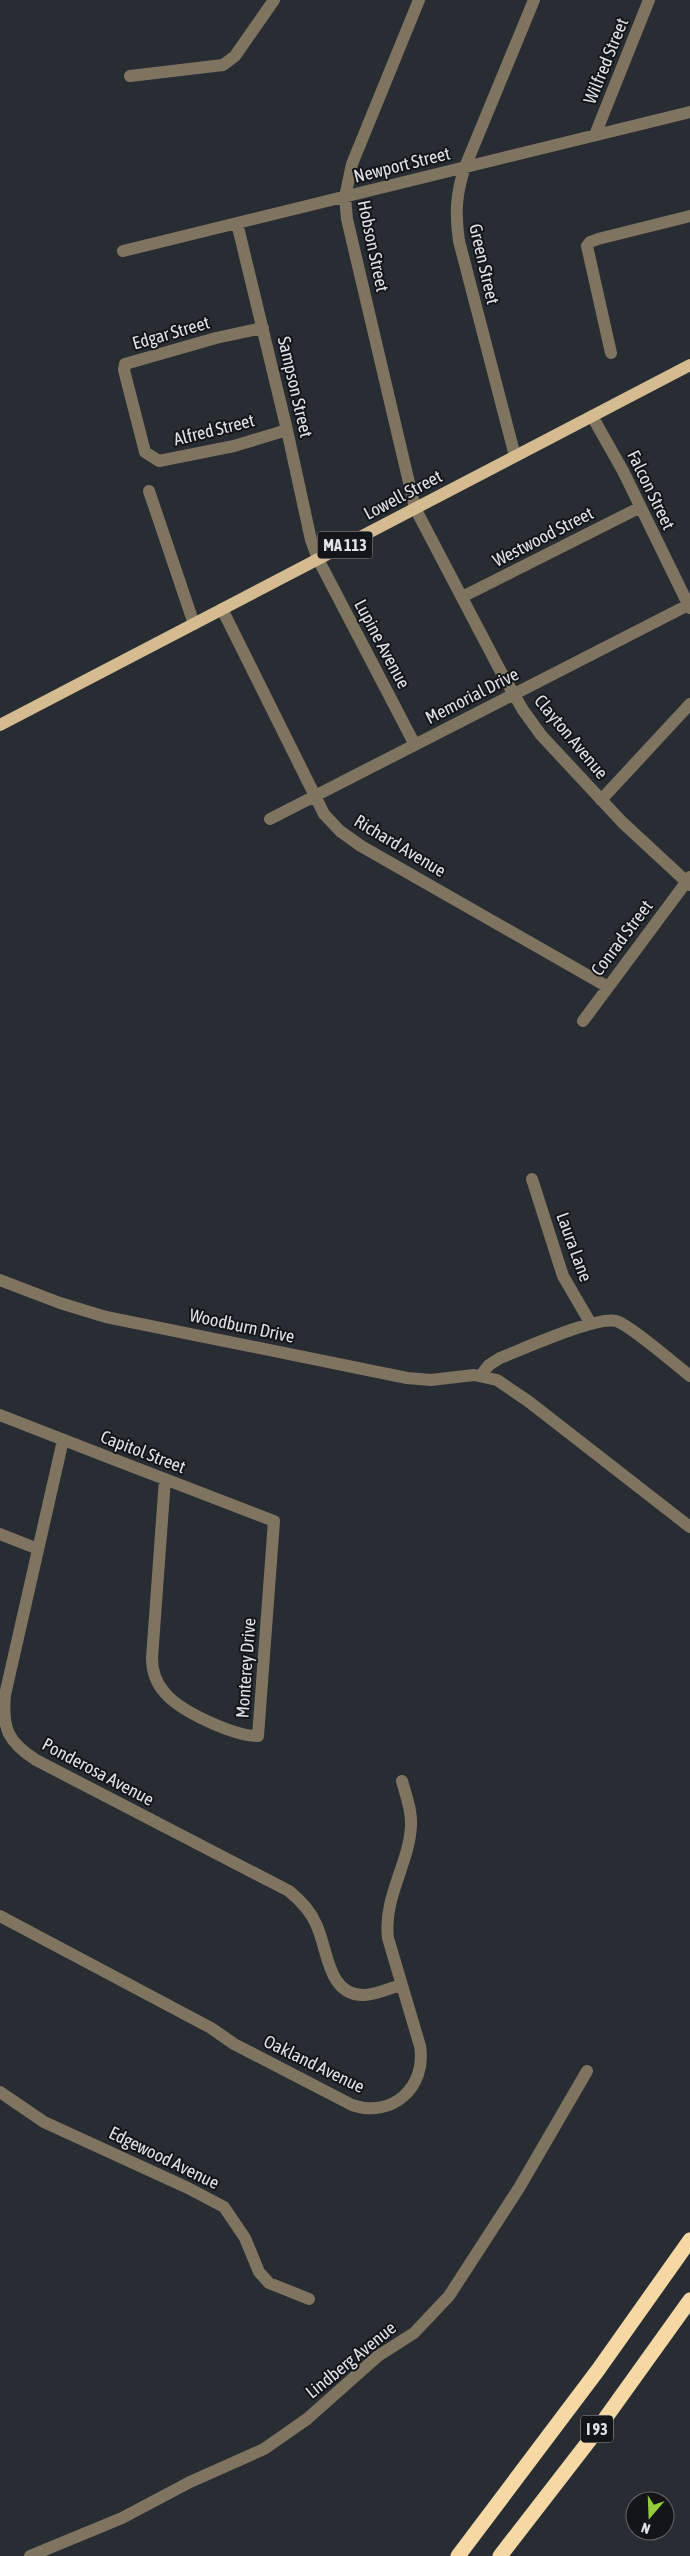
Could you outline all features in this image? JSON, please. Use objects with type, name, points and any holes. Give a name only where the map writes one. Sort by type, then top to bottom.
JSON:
[{"type":"highway","name":"I 93","points":[[458,2556],[598,2370],[690,2240]]},
{"type":"highway","name":"I 93","points":[[500,2556],[589,2440],[690,2300]]},
{"type":"main road","name":"Lowell Street","points":[[0,725],[689,367]]},
{"type":"street","points":[[130,76],[223,65],[235,56],[274,0]]},
{"type":"street","name":"Hobson Street","points":[[416,508],[347,219],[345,197],[352,164],[419,0]]},
{"type":"street","name":"Green Street","points":[[515,456],[459,241],[457,200],[465,167],[534,0]]},
{"type":"street","name":"Wilfred Street","points":[[595,135],[649,0]]},
{"type":"street","name":"Newport Street","points":[[123,251],[690,112]]},
{"type":"street","points":[[611,353],[587,246],[594,241],[690,216]]},
{"type":"street","name":"Sampson Street","points":[[237,223],[287,430],[311,540],[318,559]]},
{"type":"street","name":"Edgar Street","points":[[150,456],[145,452],[140,434],[124,370],[125,364],[216,338],[262,328]]},
{"type":"street","name":"Falcon Street","points":[[592,416],[623,471],[639,508],[690,606]]},
{"type":"street","name":"Alfred Street","points":[[150,456],[160,461],[234,446],[287,430]]},
{"type":"street","points":[[149,491],[194,624]]},
{"type":"street","name":"Clayton Avenue","points":[[416,508],[514,694],[541,735],[601,800],[689,881]]},
{"type":"street","name":"Westwood Street","points":[[462,597],[639,508]]},
{"type":"street","name":"Lupine Avenue","points":[[318,559],[415,744]]},
{"type":"street","name":"Memorial Drive","points":[[270,819],[690,606]]},
{"type":"street","name":"Richard Avenue","points":[[222,609],[331,823],[350,840],[608,987]]},
{"type":"street","points":[[601,800],[690,704]]},
{"type":"street","name":"Conrad Street","points":[[583,1021],[689,881]]},
{"type":"street","name":"Laura Lane","points":[[532,1179],[563,1276],[591,1324]]},
{"type":"street","name":"Woodburn Drive","points":[[0,1280],[60,1304],[106,1317],[397,1376],[431,1380],[481,1375],[497,1380],[528,1401],[690,1527]]},
{"type":"street","points":[[481,1375],[500,1358],[591,1324],[610,1320],[620,1323],[690,1376]]},
{"type":"street","name":"Capitol Street","points":[[0,1415],[274,1521]]},
{"type":"street","name":"Ponderosa Avenue","points":[[63,1440],[5,1696],[3,1731],[16,1745],[36,1760],[289,1891],[304,1905],[314,1919],[324,1943],[333,1976],[346,1991],[365,1995],[401,1984]]},
{"type":"street","name":"Monterey Drive","points":[[166,1479],[152,1658],[154,1674],[164,1692],[178,1705],[246,1736],[258,1736],[274,1521]]},
{"type":"street","points":[[0,1534],[38,1549]]},
{"type":"street","name":"Oakland Avenue","points":[[0,1916],[211,2028],[234,2044],[352,2105],[367,2109],[389,2106],[404,2098],[414,2085],[420,2070],[420,2046],[386,1926],[390,1901],[410,1834],[410,1815],[402,1781]]},
{"type":"street","name":"Lindberg Avenue","points":[[30,2556],[122,2518],[190,2482],[264,2449],[307,2419],[378,2356],[414,2333],[449,2296],[519,2188],[587,2071]]},
{"type":"street","name":"Edgewood Avenue","points":[[0,2092],[44,2122],[188,2188],[224,2207],[245,2238],[259,2272],[269,2283],[309,2299]]}]
